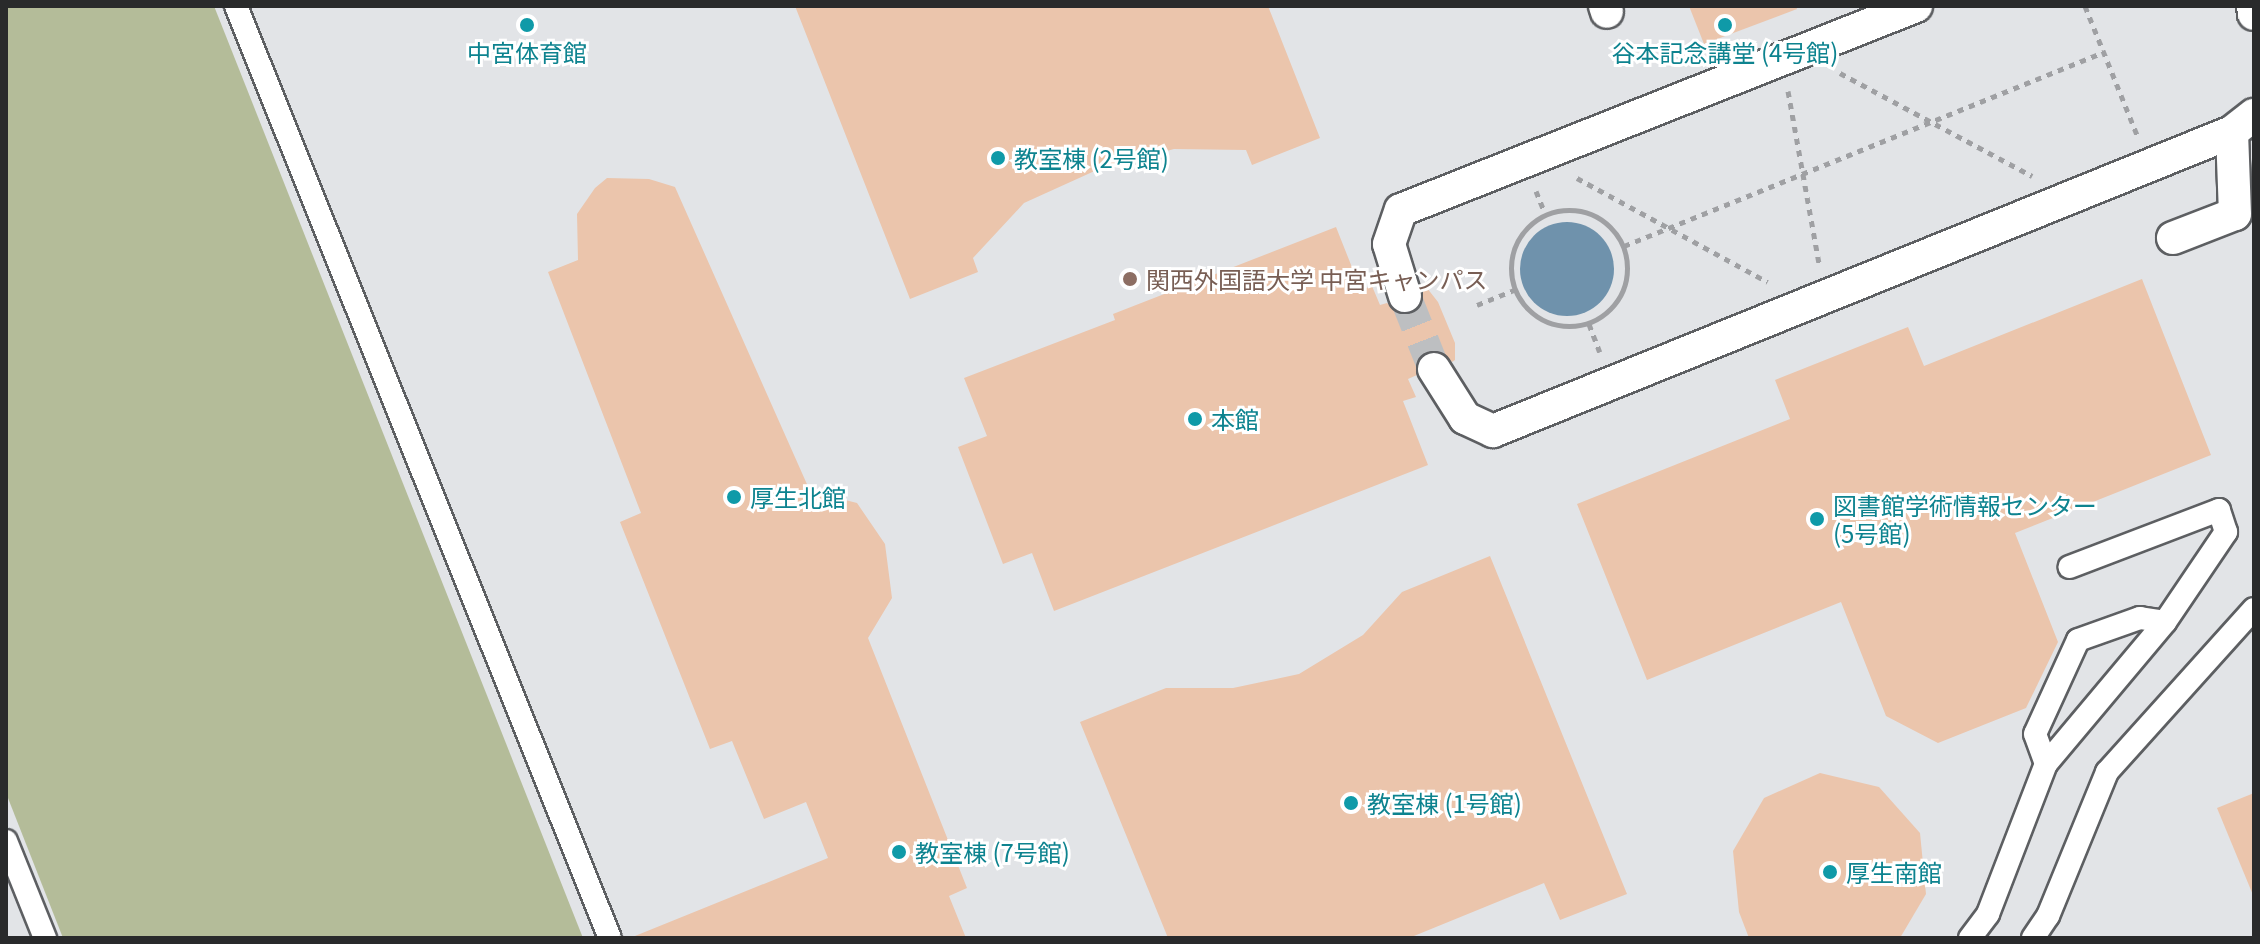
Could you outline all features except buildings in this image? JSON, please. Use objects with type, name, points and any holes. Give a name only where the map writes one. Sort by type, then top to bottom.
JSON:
[{"type":"street","points":[[1405,296],[1389,244],[1401,210],[1916,6]]},
{"type":"street","points":[[2253,6],[2254,14]]},
{"type":"street","points":[[1434,369],[1465,418],[1493,431],[2072,197],[2243,124],[2235,214],[2173,238]]},
{"type":"lane","points":[[236,6],[610,938]]},
{"type":"lane","points":[[1970,938],[1988,914],[2046,764],[2165,622],[2226,532],[2219,510],[2070,567]]},
{"type":"lane","points":[[2033,938],[2048,916],[2107,772],[2254,609]]},
{"type":"lane","points":[[2046,764],[2035,734],[2078,640],[2140,618],[2165,622]]},
{"type":"lane","points":[[6,841],[45,938]]},
{"type":"path","points":[[2085,6],[2149,165]]},
{"type":"path","points":[[1624,246],[2104,52]]},
{"type":"path","points":[[1792,55],[1930,121],[2072,197]]},
{"type":"path","points":[[1792,55],[1816,300]]},
{"type":"path","points":[[1537,156],[1666,227],[1816,300]]},
{"type":"path","points":[[1576,208],[1605,220],[1624,246],[1628,277],[1615,306],[1589,324],[1559,327],[1532,314],[1514,290],[1510,260],[1521,232],[1545,213],[1576,208]]},
{"type":"path","points":[[1477,305],[1514,290]]},
{"type":"green space","points":[[6,6],[214,6],[583,938],[63,938],[6,793]]},
{"type":"water","points":[[1567,222],[1585,226],[1600,236],[1610,251],[1614,269],[1610,287],[1600,302],[1585,312],[1567,316],[1549,312],[1534,302],[1524,287],[1520,269],[1524,251],[1534,236],[1549,226]]},
{"type":"tunnel","points":[[1405,296],[1434,369]]},
{"type":"place","name":"中宮体育館","points":[[527,25]]},
{"type":"place","name":"谷本記念講堂 (4号館)","points":[[1725,25]]},
{"type":"place","name":"教室棟 (2号館)","points":[[998,158]]},
{"type":"place","name":"関西外国語大学 中宮キャンパス","points":[[1130,279]]},
{"type":"place","name":"本館","points":[[1195,419]]},
{"type":"place","name":"厚生北館","points":[[734,497]]},
{"type":"place","name":"図書館学術情報センター (5号館)","points":[[1817,519]]},
{"type":"place","name":"教室棟 (1号館)","points":[[1351,803]]},
{"type":"place","name":"教室棟 (7号館)","points":[[899,852]]},
{"type":"place","name":"厚生南館","points":[[1830,872]]}]
